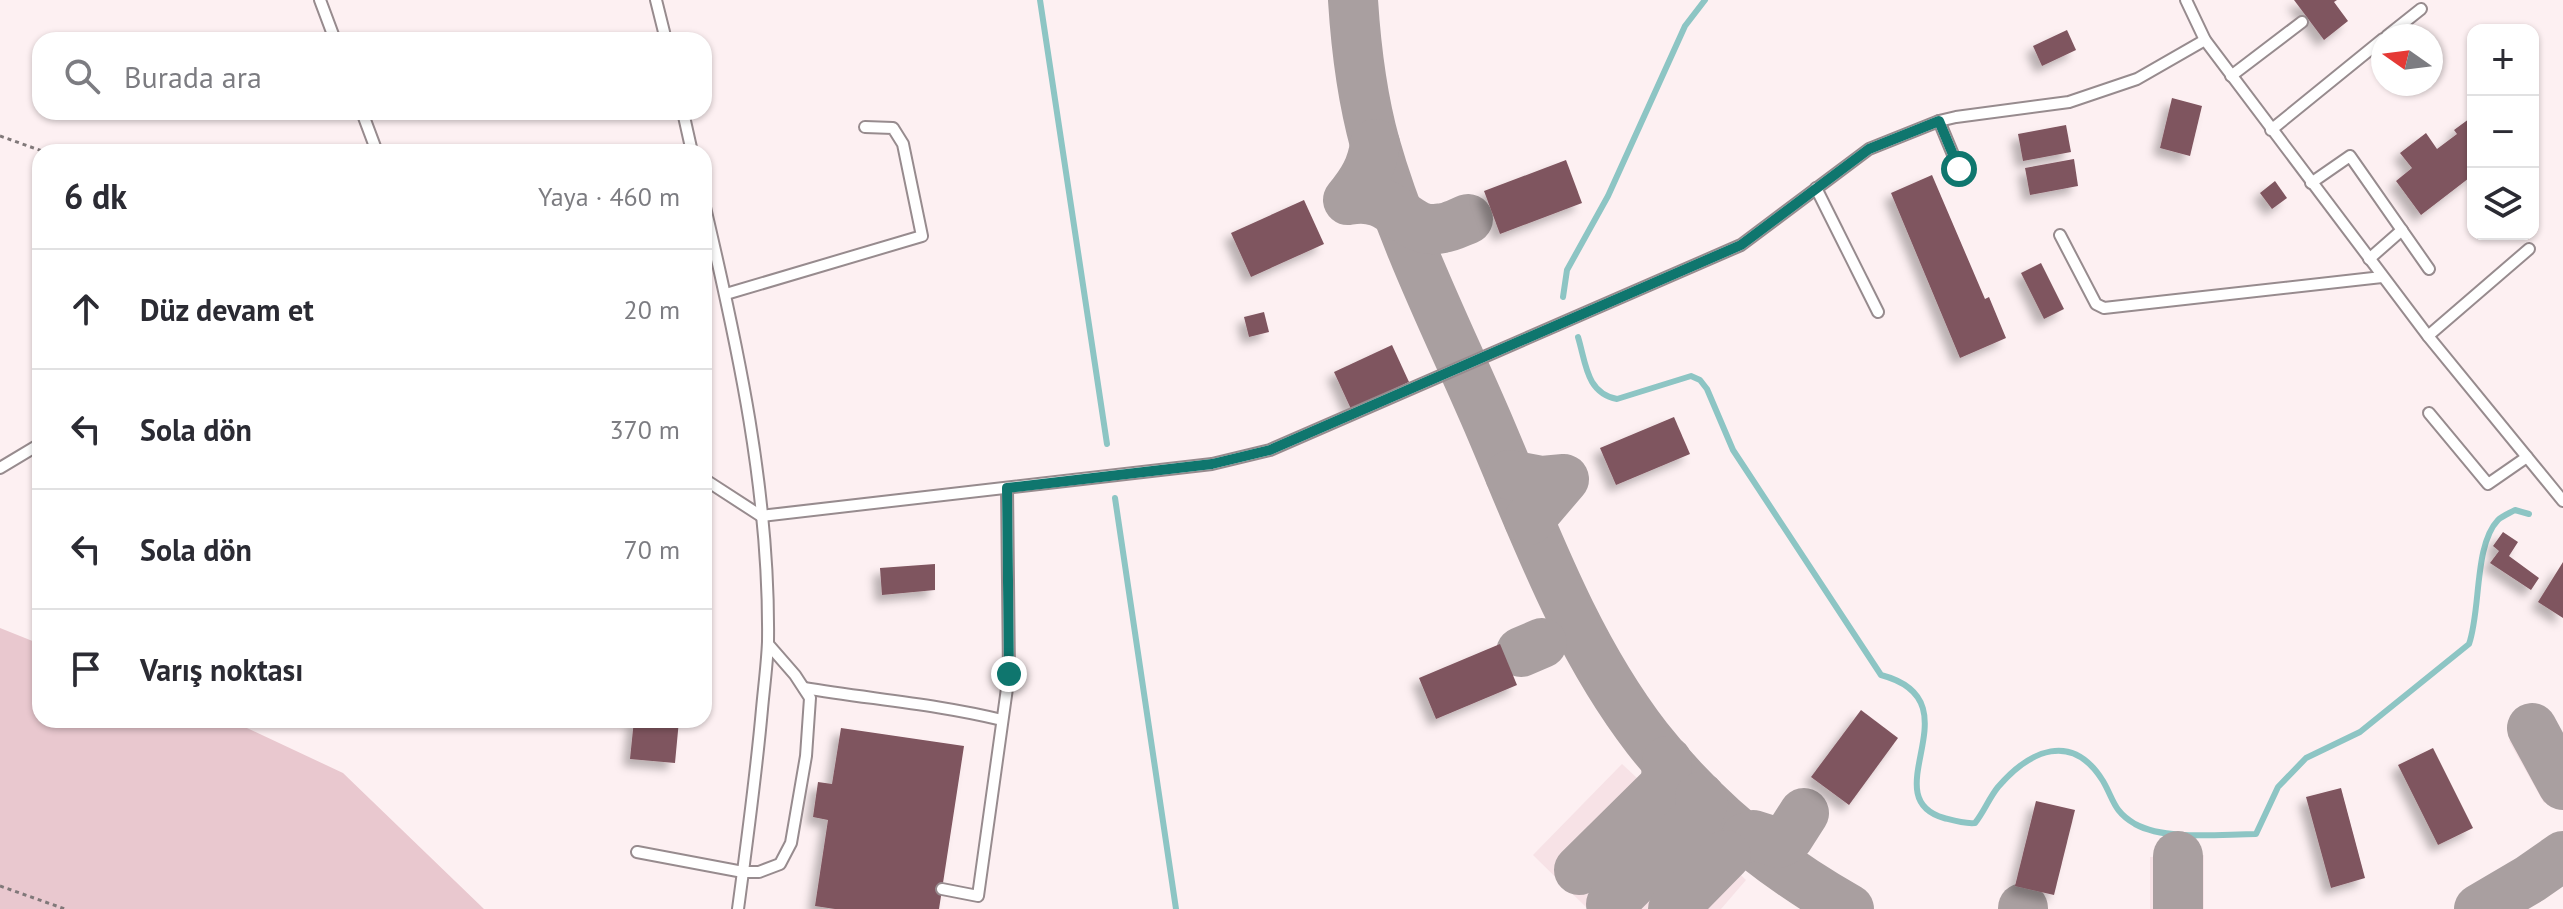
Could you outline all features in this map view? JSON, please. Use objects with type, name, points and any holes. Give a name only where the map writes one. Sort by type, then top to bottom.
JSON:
[{"type":"lane","points":[[320,0],[332,32]]},
{"type":"lane","points":[[656,0],[664,32]]},
{"type":"lane","points":[[2186,0],[2205,40],[2271,130],[2428,336],[2563,501]]},
{"type":"lane","points":[[2402,24],[2421,9]]},
{"type":"lane","points":[[2231,76],[2302,22]]},
{"type":"lane","points":[[712,484],[761,516],[1212,464],[1270,450],[1741,245],[1869,149],[1939,121],[2069,102],[2137,79],[2205,40]]},
{"type":"lane","points":[[2271,130],[2371,49]]},
{"type":"lane","points":[[365,120],[374,144]]},
{"type":"lane","points":[[685,120],[690,144]]},
{"type":"lane","points":[[1939,121],[1959,169]]},
{"type":"lane","points":[[726,294],[922,236],[903,144],[893,128],[865,127]]},
{"type":"lane","points":[[2311,183],[2350,156],[2429,269]]},
{"type":"lane","points":[[1816,188],[1878,312]]},
{"type":"lane","points":[[2369,259],[2402,230]]},
{"type":"lane","points":[[2060,235],[2096,304],[2104,308],[2382,277]]},
{"type":"lane","points":[[712,236],[736,338],[761,516],[768,644],[756,774],[738,909]]},
{"type":"lane","points":[[2428,336],[2529,249]]},
{"type":"lane","points":[[2429,413],[2488,484],[2527,457]]},
{"type":"lane","points":[[0,468],[32,449]]},
{"type":"lane","points":[[942,889],[978,896],[1009,674],[1007,488]]},
{"type":"lane","points":[[637,852],[743,872],[759,872],[780,864],[791,843],[806,756],[810,698],[768,644]]},
{"type":"lane","points":[[804,688],[955,709],[1002,720]]},
{"type":"path","points":[[0,136],[32,147]]},
{"type":"path","points":[[0,886],[65,909]]},
{"type":"shaded area","points":[[0,628],[32,641],[32,728],[247,728],[343,773],[484,909],[0,909]]},
{"type":"shaded area","points":[[2548,714],[2563,740],[2563,791],[2544,803],[2509,741]]},
{"type":"shaded area","points":[[1622,764],[1746,880],[1721,909],[1588,909],[1533,855]]},
{"type":"shaded area","points":[[2204,855],[2204,909],[2150,909],[2150,857]]},
{"type":"building","points":[[2294,0],[2337,0],[2334,2],[2348,21],[2324,40]]},
{"type":"building","points":[[2067,30],[2076,50],[2042,66],[2033,46]]},
{"type":"building","points":[[2172,98],[2202,106],[2190,156],[2160,148]]},
{"type":"building","points":[[2467,120],[2467,180],[2421,215],[2396,181],[2412,168],[2400,153],[2426,133],[2437,149],[2457,134],[2454,130]]},
{"type":"building","points":[[2066,125],[2071,152],[2023,161],[2018,134]]},
{"type":"building","points":[[2074,159],[2078,186],[2030,195],[2025,168]]},
{"type":"building","points":[[1566,160],[1582,203],[1500,234],[1484,191]]},
{"type":"building","points":[[1932,175],[1985,299],[1989,297],[2006,338],[1960,358],[1891,193]]},
{"type":"building","points":[[2275,181],[2287,198],[2272,209],[2260,193]]},
{"type":"building","points":[[1304,200],[1324,244],[1251,277],[1231,233]]},
{"type":"building","points":[[2041,263],[2064,309],[2044,319],[2021,273]]},
{"type":"building","points":[[1264,312],[1269,332],[1249,337],[1244,317]]},
{"type":"building","points":[[1392,345],[1409,382],[1351,409],[1334,372]]},
{"type":"building","points":[[1674,417],[1690,454],[1616,485],[1600,448]]},
{"type":"building","points":[[2503,532],[2518,542],[2509,556],[2539,578],[2531,590],[2490,563],[2499,551],[2493,546]]},
{"type":"building","points":[[2563,562],[2563,618],[2538,602]]},
{"type":"building","points":[[935,564],[935,590],[882,595],[880,568]]},
{"type":"building","points":[[1500,644],[1517,685],[1436,719],[1419,678]]},
{"type":"building","points":[[1861,710],[1898,738],[1849,805],[1811,777]]},
{"type":"building","points":[[633,728],[678,728],[675,763],[630,759]]},
{"type":"building","points":[[841,728],[964,746],[939,909],[835,909],[815,906],[828,820],[813,817],[818,782],[832,784]]},
{"type":"building","points":[[2433,748],[2473,828],[2438,845],[2398,765]]},
{"type":"building","points":[[2341,788],[2365,878],[2331,888],[2306,797]]},
{"type":"building","points":[[2036,801],[2075,810],[2054,895],[2015,886]]},
{"type":"waterway","points":[[1040,0],[1107,444]]},
{"type":"waterway","points":[[1563,297],[1567,270],[1608,196],[1685,26],[1705,0]]},
{"type":"waterway","points":[[1578,337],[1589,376],[1607,396],[1617,399],[1691,376],[1700,380],[1707,389],[1733,450],[1881,675],[1909,688],[1922,705],[1925,726],[1917,790],[1924,807],[1944,818],[1960,822],[1975,823],[1998,787],[2024,763],[2051,751],[2065,751],[2091,765],[2118,810],[2135,824],[2178,835],[2256,834],[2278,787],[2306,758],[2360,732],[2469,644],[2481,561],[2490,531],[2500,519],[2515,510],[2529,514]]},
{"type":"waterway","points":[[1115,498],[1176,909]]},
{"type":"taxiway","points":[[1353,0],[1366,108],[1386,181],[1428,289],[1578,628],[1622,703],[1668,764],[1691,788],[1766,854],[1849,909]]},
{"type":"taxiway","points":[[1375,144],[1366,174],[1348,200],[1378,201],[1418,226],[1429,229],[1468,219]]},
{"type":"taxiway","points":[[1510,475],[1542,481],[1564,479],[1529,520]]},
{"type":"taxiway","points":[[1521,652],[1542,643]]},
{"type":"taxiway","points":[[2532,728],[2563,785]]},
{"type":"taxiway","points":[[1579,870],[1662,788],[1667,761]]},
{"type":"taxiway","points":[[1611,904],[1696,819],[1703,803],[1700,797]]},
{"type":"taxiway","points":[[1745,838],[1753,835],[1779,843],[1788,838],[1804,813]]},
{"type":"taxiway","points":[[1673,909],[1726,855]]},
{"type":"taxiway","points":[[2178,856],[2178,909]]},
{"type":"taxiway","points":[[2479,909],[2563,856]]},
{"type":"route","points":[[1009,674],[1007,488],[1212,464],[1270,450],[1741,245],[1869,149],[1939,121],[1959,169]]}]
